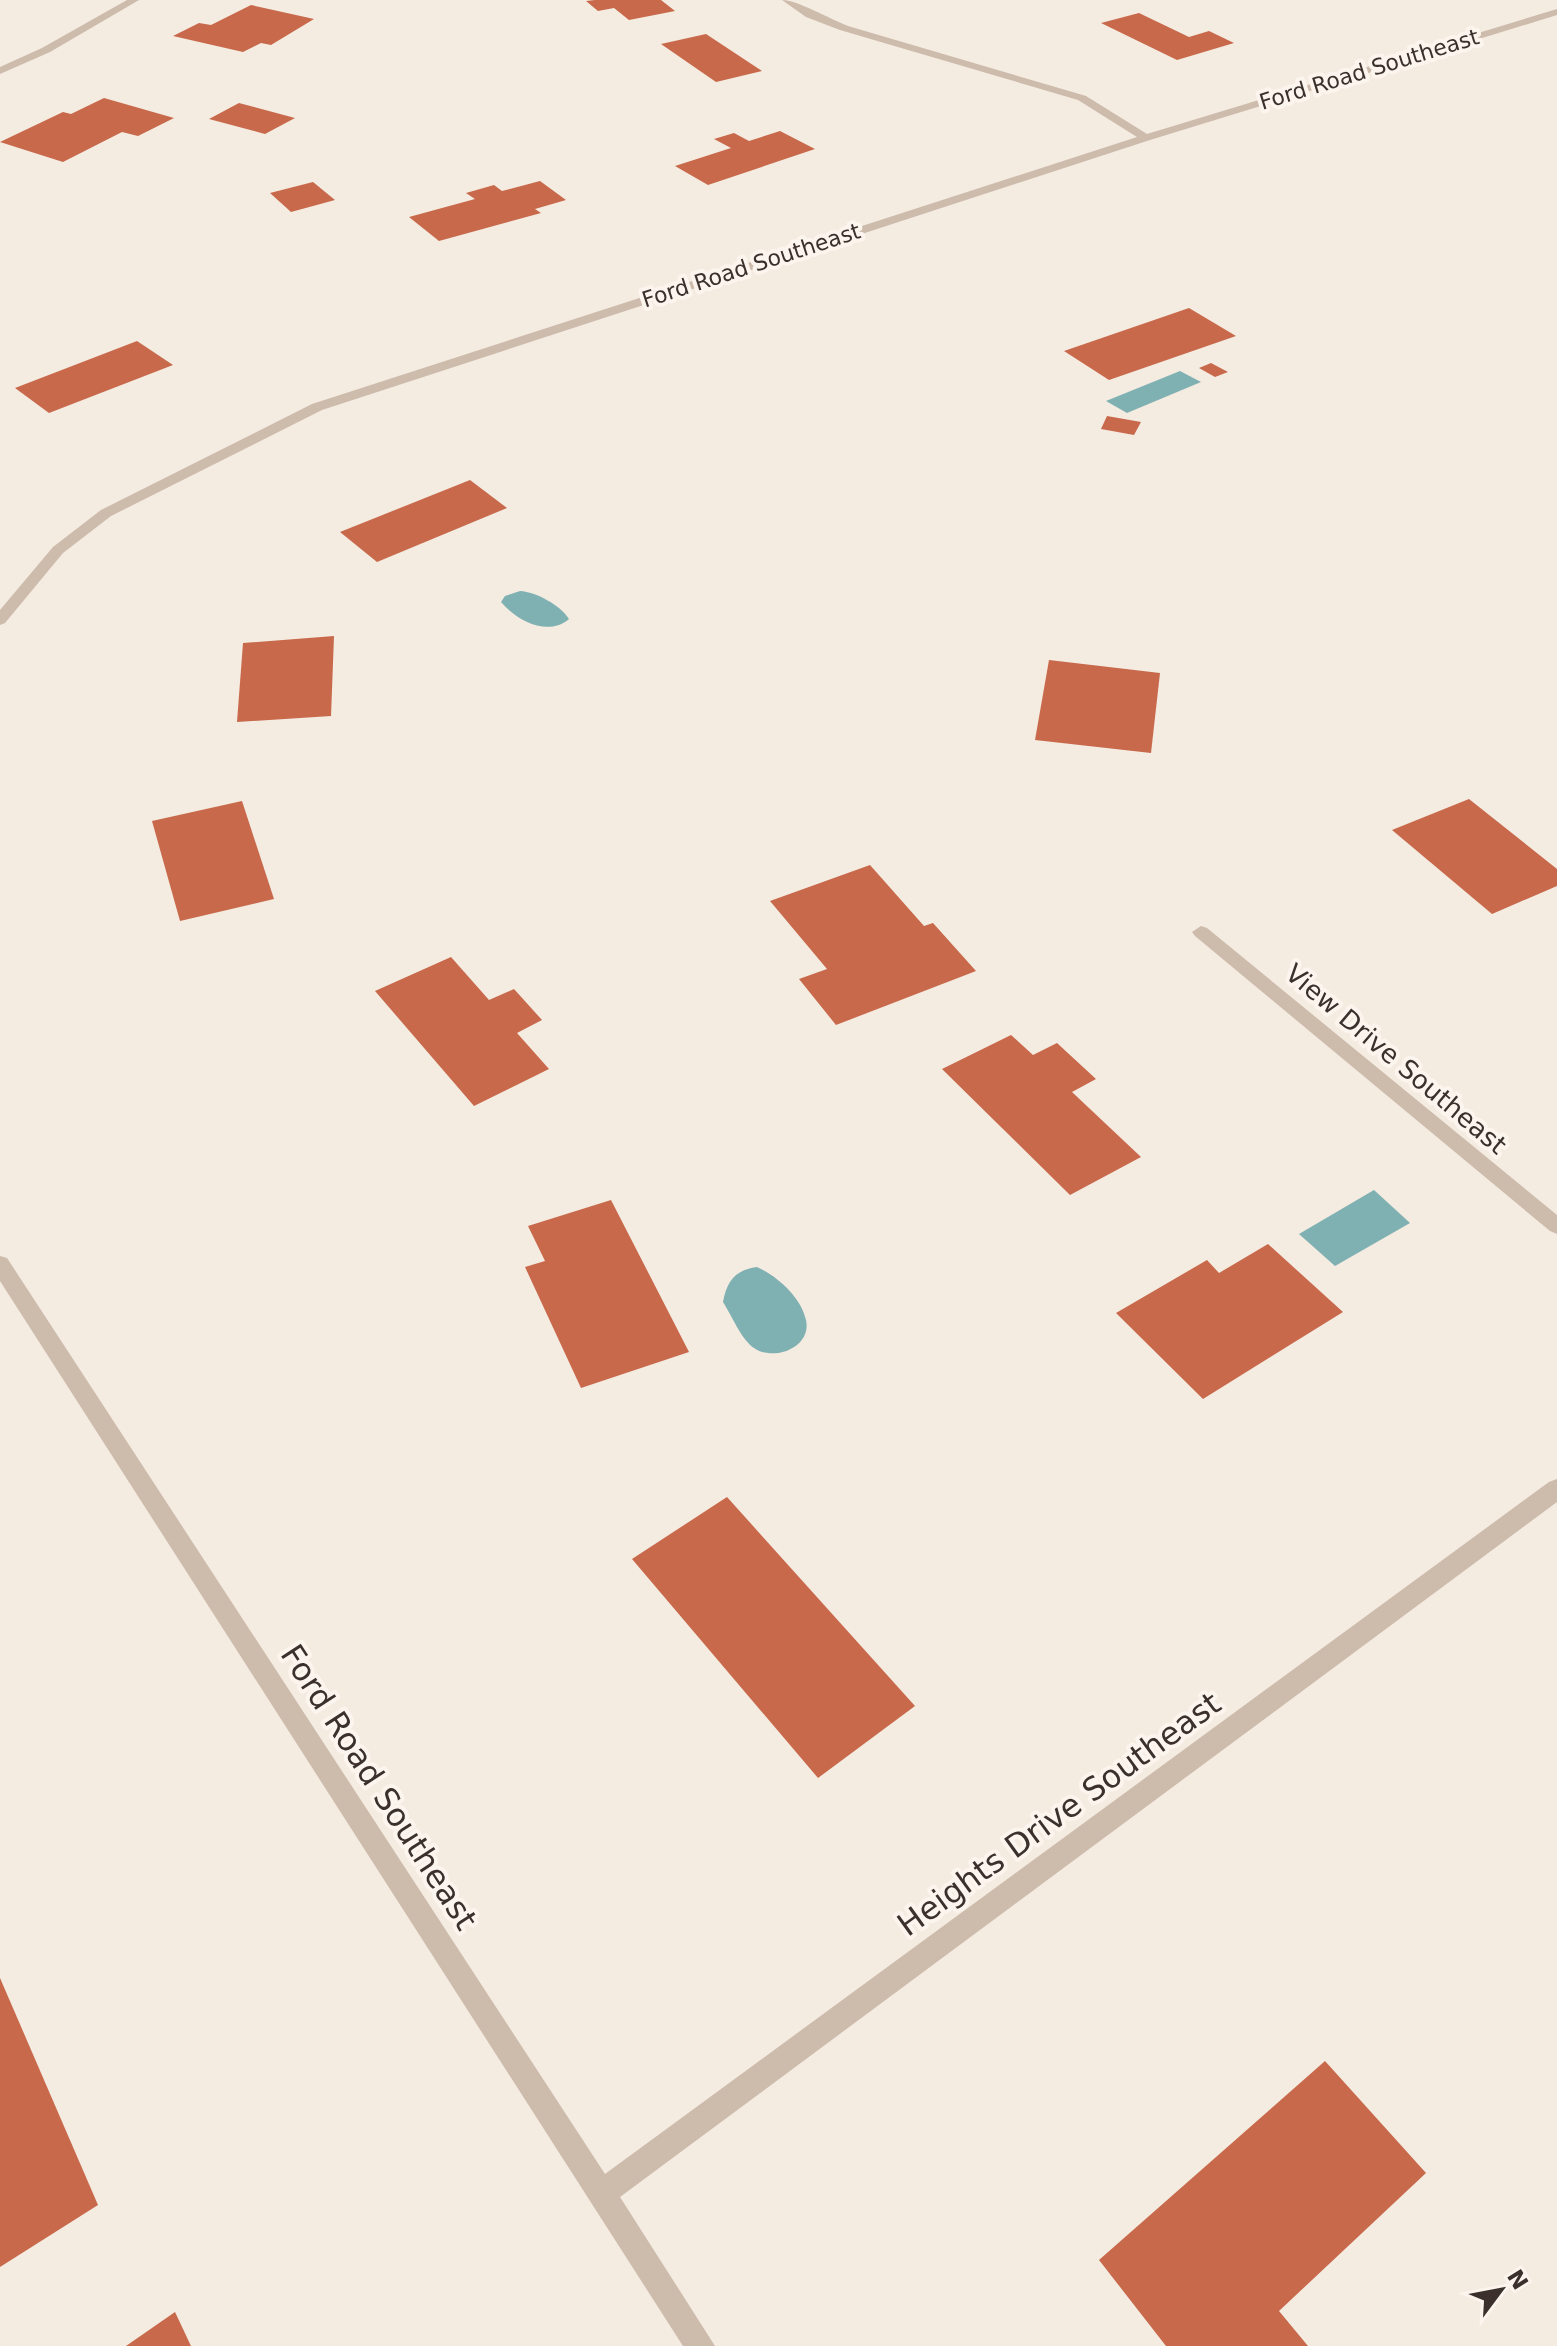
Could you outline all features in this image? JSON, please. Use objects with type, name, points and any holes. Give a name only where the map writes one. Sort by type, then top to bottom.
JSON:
[{"type":"street","points":[[0,71],[46,50],[134,0]]},
{"type":"street","points":[[787,0],[810,15],[844,28],[1082,98],[1146,138]]},
{"type":"street","name":"Ford Road Southeast","points":[[0,620],[58,550],[106,513],[317,407],[1146,138],[1557,12]]},
{"type":"street","name":"View Drive Southeast","points":[[1201,932],[1557,1226]]},
{"type":"street","name":"Ford Road Southeast","points":[[0,1264],[700,2346]]},
{"type":"street","name":"Heights Drive Southeast","points":[[601,2194],[1557,1489]]},
{"type":"water","points":[[1180,371],[1201,382],[1127,413],[1106,401]]},
{"type":"water","points":[[520,591],[547,600],[569,619],[552,627],[542,627],[515,615],[501,602],[505,596]]},
{"type":"water","points":[[1374,1190],[1410,1223],[1335,1266],[1299,1234]]},
{"type":"water","points":[[757,1267],[787,1288],[803,1311],[806,1330],[803,1338],[790,1349],[771,1353],[754,1348],[723,1302],[733,1278]]},
{"type":"building","points":[[661,0],[675,11],[629,20],[614,8],[598,11],[586,1]]},
{"type":"building","points":[[251,5],[314,19],[271,45],[261,43],[243,52],[173,36],[199,23],[211,25]]},
{"type":"building","points":[[1139,13],[1189,37],[1209,31],[1234,43],[1177,60],[1101,23]]},
{"type":"building","points":[[706,34],[762,71],[716,82],[661,44]]},
{"type":"building","points":[[104,98],[174,118],[138,136],[122,132],[63,162],[0,142],[63,112],[71,114]]},
{"type":"building","points":[[239,103],[295,118],[265,134],[209,119]]},
{"type":"building","points":[[780,131],[815,149],[708,185],[675,166],[731,148],[714,139],[734,133],[749,141]]},
{"type":"building","points":[[540,181],[566,200],[535,209],[541,213],[439,241],[409,217],[475,199],[466,193],[494,185],[502,191]]},
{"type":"building","points":[[313,182],[335,200],[291,212],[270,193]]},
{"type":"building","points":[[1189,308],[1236,336],[1109,380],[1064,351]]},
{"type":"building","points":[[137,341],[173,365],[49,413],[15,388]]},
{"type":"building","points":[[1211,363],[1228,372],[1215,377],[1199,368]]},
{"type":"building","points":[[1107,416],[1141,422],[1134,435],[1101,429]]},
{"type":"building","points":[[470,480],[507,508],[377,562],[340,532]]},
{"type":"building","points":[[334,636],[331,716],[237,722],[243,643]]},
{"type":"building","points":[[1049,660],[1160,673],[1151,753],[1035,740]]},
{"type":"building","points":[[1469,799],[1557,869],[1557,886],[1492,914],[1392,830]]},
{"type":"building","points":[[242,801],[274,899],[180,921],[152,821]]},
{"type":"building","points":[[870,865],[924,926],[933,923],[976,971],[836,1025],[799,979],[827,969],[770,901]]},
{"type":"building","points":[[451,957],[489,1000],[514,989],[542,1020],[517,1033],[549,1069],[474,1106],[375,991]]},
{"type":"building","points":[[1011,1035],[1033,1055],[1057,1043],[1096,1079],[1072,1092],[1141,1157],[1070,1195],[942,1069]]},
{"type":"building","points":[[611,1200],[689,1352],[581,1388],[525,1267],[545,1261],[528,1226]]},
{"type":"building","points":[[1268,1244],[1343,1312],[1203,1399],[1116,1313],[1207,1260],[1219,1273]]},
{"type":"building","points":[[727,1497],[915,1706],[818,1778],[632,1559]]},
{"type":"building","points":[[0,1978],[98,2205],[0,2267]]},
{"type":"building","points":[[1325,2061],[1426,2173],[1279,2311],[1308,2346],[1166,2346],[1099,2260]]},
{"type":"building","points":[[175,2312],[191,2346],[126,2346]]}]
